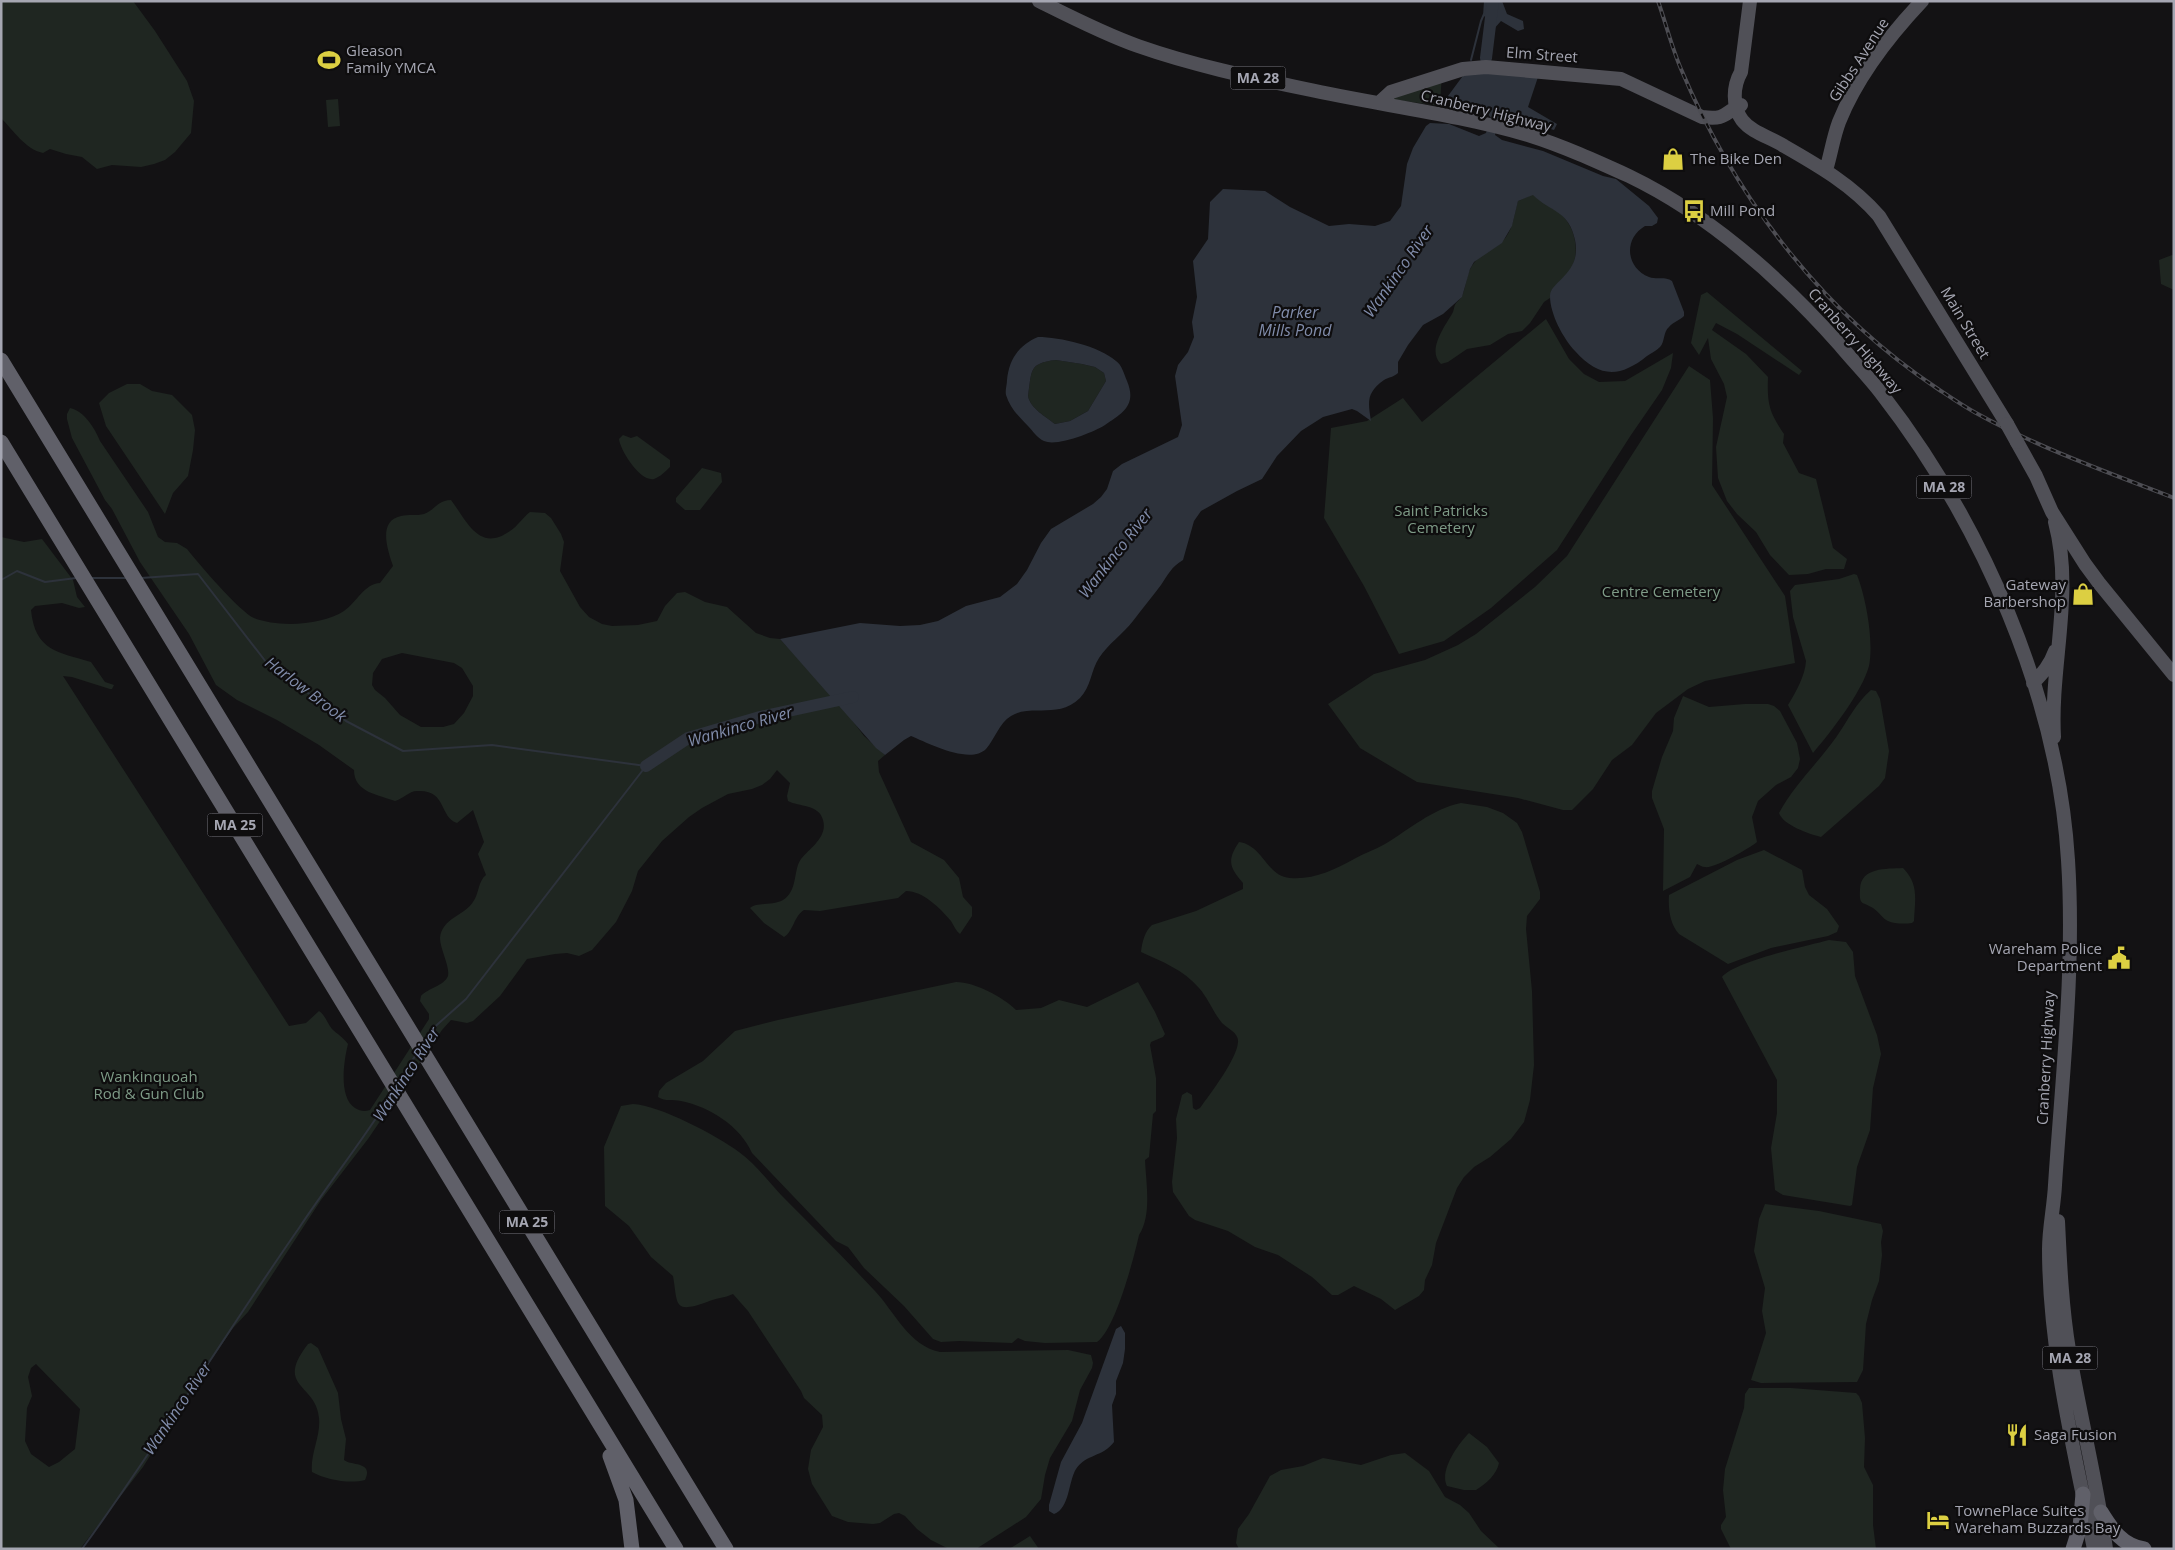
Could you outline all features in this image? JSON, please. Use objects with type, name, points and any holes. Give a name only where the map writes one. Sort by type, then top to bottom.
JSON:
[{"type":"highway","name":"MA 25","points":[[1,360],[726,1549]]},
{"type":"highway","name":"MA 25","points":[[1,442],[676,1549]]},
{"type":"highway","points":[[594,1415],[622,1486],[628,1513],[632,1549]]},
{"type":"highway","points":[[2073,1549],[2080,1527],[2083,1494]]},
{"type":"highway","points":[[2101,1512],[2114,1533],[2135,1547],[2144,1549]]},
{"type":"main road","name":"Cranberry Highway","points":[[1039,1],[1136,45],[1181,59],[1265,80],[1529,136],[1580,154],[1657,191],[1699,218],[1741,250],[1806,308],[1881,392],[1930,463],[1970,532],[2005,606],[2049,735],[2060,791],[2068,861],[2069,956],[2055,1191],[2049,1243],[2051,1298],[2070,1434],[2094,1549]]},
{"type":"main road","points":[[1738,106],[1744,80],[1741,72],[1750,1]]},
{"type":"main road","name":"Gibbs Avenue","points":[[1826,170],[1837,128],[1852,97],[1892,35],[1922,1]]},
{"type":"main road","name":"Elm Street","points":[[1379,103],[1391,92],[1463,68],[1486,67],[1621,79],[1702,117],[1716,118],[1730,113],[1738,106]]},
{"type":"main road","name":"Main Street","points":[[1738,106],[1751,116],[1772,138],[1826,170],[1853,190],[1880,216],[2007,424],[2036,476],[2052,512],[2085,564],[2174,675]]},
{"type":"main road","points":[[2052,512],[2062,564],[2060,634],[2053,722],[2056,768]]},
{"type":"main road","points":[[2062,564],[2076,557],[2085,564]]},
{"type":"main road","points":[[2062,564],[2082,569],[2094,576]]},
{"type":"main road","points":[[2033,686],[2052,661],[2060,634]]},
{"type":"main road","points":[[2033,686],[2056,676]]},
{"type":"main road","name":"Cranberry Highway","points":[[2055,1191],[2064,1319],[2083,1431],[2101,1512],[2106,1549]]},
{"type":"green space","points":[[1,1],[133,1],[187,81],[194,101],[191,133],[175,152],[165,160],[141,167],[112,165],[97,169],[82,157],[50,149],[43,153],[31,148],[1,118]]},
{"type":"green space","points":[[1442,72],[1440,106],[1383,98]]},
{"type":"green space","points":[[338,99],[340,126],[328,127],[326,100]]},
{"type":"green space","points":[[1533,194],[1561,214],[1571,227],[1576,252],[1572,267],[1568,274],[1554,288],[1550,298],[1544,302],[1530,323],[1522,331],[1508,334],[1490,345],[1467,349],[1448,362],[1441,364],[1437,358],[1436,345],[1455,305],[1462,296],[1471,267],[1478,259],[1506,237],[1514,219],[1518,201]]},
{"type":"green space","points":[[2174,256],[2174,290],[2161,284],[2159,260]]},
{"type":"green space","points":[[1707,292],[1802,371],[1799,375],[1737,334],[1716,323],[1712,330],[1746,354],[1768,377],[1770,407],[1775,420],[1784,434],[1783,443],[1799,473],[1816,479],[1833,548],[1847,559],[1844,569],[1826,569],[1808,574],[1789,575],[1770,555],[1756,532],[1737,514],[1727,501],[1718,478],[1716,447],[1727,397],[1724,384],[1711,359],[1708,338],[1699,355],[1691,343],[1701,295]]},
{"type":"green space","name":"Saint Patricks Cemetery","points":[[1546,319],[1569,359],[1584,374],[1599,382],[1625,381],[1673,353],[1671,368],[1662,390],[1557,550],[1491,608],[1444,641],[1399,654],[1364,586],[1324,518],[1331,428],[1367,421],[1403,398],[1422,422]]},
{"type":"green space","points":[[1056,360],[1095,367],[1104,373],[1106,381],[1088,411],[1070,421],[1055,424],[1035,408],[1028,396],[1031,374],[1036,366],[1040,363]]},
{"type":"green space","name":"Centre Cemetery","points":[[1689,366],[1710,380],[1713,418],[1712,485],[1785,596],[1795,663],[1705,681],[1688,689],[1656,713],[1632,745],[1612,760],[1593,789],[1572,810],[1563,810],[1518,798],[1417,782],[1360,748],[1328,704],[1374,674],[1425,660],[1458,645],[1476,634],[1535,587],[1567,556]]},
{"type":"green space","points":[[127,384],[140,384],[152,391],[172,395],[192,415],[195,430],[188,476],[173,493],[165,514],[106,426],[99,403],[109,393]]},
{"type":"green space","name":"Wankinquoah Rod & Gun Club","points":[[70,408],[75,410],[84,416],[92,426],[148,512],[158,537],[165,542],[177,543],[187,549],[239,607],[254,618],[264,621],[300,624],[325,619],[344,611],[370,586],[380,583],[393,566],[386,537],[389,524],[394,519],[404,515],[424,514],[447,500],[451,500],[475,532],[490,538],[499,537],[510,531],[530,512],[545,513],[551,518],[564,542],[560,571],[580,607],[589,617],[602,624],[612,626],[638,625],[657,621],[665,606],[677,593],[685,592],[705,602],[727,607],[756,633],[780,639],[843,708],[864,736],[885,755],[878,761],[879,772],[911,842],[944,860],[959,878],[963,897],[972,907],[972,916],[960,934],[947,916],[931,901],[919,894],[906,891],[898,898],[820,911],[804,910],[798,916],[790,932],[784,937],[764,923],[750,908],[757,905],[779,902],[788,896],[801,859],[821,837],[824,826],[821,815],[813,809],[788,801],[787,796],[790,783],[777,770],[762,785],[728,794],[702,808],[662,841],[638,871],[632,891],[616,922],[592,950],[579,956],[567,953],[527,959],[500,996],[473,1021],[467,1023],[451,1020],[442,1030],[368,1139],[321,1200],[248,1312],[233,1328],[143,1467],[80,1549],[1,1549],[1,537],[24,542],[42,539],[73,580],[77,597],[85,607],[79,608],[62,603],[35,606],[31,610],[37,634],[50,648],[91,662],[105,682],[114,685],[110,689],[63,676],[289,1026],[306,1023],[319,1011],[332,1029],[348,1044],[344,1068],[344,1087],[346,1096],[355,1108],[364,1111],[370,1110],[429,1019],[429,1014],[420,1001],[421,996],[443,982],[448,976],[448,967],[440,942],[442,931],[449,922],[473,902],[481,881],[486,875],[478,854],[484,842],[473,810],[457,823],[451,820],[433,794],[414,791],[395,801],[375,795],[358,784],[354,770],[319,745],[277,720],[237,700],[216,685],[189,634],[140,562],[112,509],[105,500],[72,438],[67,414]],"holes":[[[402,653],[454,663],[462,668],[473,686],[473,696],[464,713],[454,724],[443,727],[421,727],[400,715],[375,690],[372,685],[373,673],[382,659]],[[36,1364],[80,1409],[75,1449],[59,1462],[49,1467],[31,1454],[25,1441],[27,1408],[32,1396],[28,1377],[31,1368]]]},
{"type":"green space","points":[[623,435],[631,438],[637,436],[670,460],[670,467],[654,479],[643,476],[637,471],[620,444],[619,439]]},
{"type":"green space","points":[[702,468],[721,473],[722,482],[700,510],[685,510],[676,502],[676,498]]},
{"type":"green space","points":[[1854,574],[1857,575],[1866,607],[1870,632],[1869,666],[1853,699],[1813,753],[1788,705],[1802,678],[1806,661],[1793,617],[1790,591],[1795,585],[1839,579]]},
{"type":"green space","points":[[1871,690],[1876,691],[1880,699],[1889,751],[1885,778],[1879,786],[1821,837],[1791,825],[1779,813],[1799,783]]},
{"type":"green space","points":[[1683,696],[1709,707],[1745,704],[1768,704],[1774,706],[1780,711],[1797,743],[1800,759],[1798,768],[1791,777],[1776,785],[1758,801],[1752,817],[1757,842],[1716,865],[1705,867],[1697,864],[1690,877],[1663,891],[1664,829],[1652,798],[1652,791],[1662,757],[1673,731],[1674,718]]},
{"type":"green space","points":[[1461,803],[1487,807],[1503,813],[1517,823],[1522,832],[1540,892],[1540,899],[1527,916],[1526,929],[1532,991],[1534,1065],[1530,1100],[1524,1122],[1511,1139],[1464,1177],[1457,1188],[1436,1243],[1432,1265],[1425,1280],[1424,1290],[1419,1296],[1395,1310],[1381,1299],[1354,1286],[1338,1295],[1332,1295],[1312,1277],[1278,1255],[1255,1247],[1228,1231],[1195,1220],[1189,1216],[1173,1192],[1172,1182],[1177,1138],[1176,1119],[1182,1095],[1187,1092],[1192,1095],[1193,1108],[1196,1110],[1200,1108],[1233,1058],[1238,1039],[1222,1023],[1202,992],[1193,982],[1172,967],[1141,952],[1141,948],[1146,934],[1152,925],[1196,911],[1243,889],[1243,883],[1232,868],[1231,863],[1235,848],[1239,842],[1247,844],[1254,849],[1270,867],[1282,876],[1299,878],[1315,876],[1339,867],[1385,844],[1440,810]]},
{"type":"green space","points":[[1764,850],[1802,870],[1805,887],[1809,895],[1827,909],[1839,926],[1837,932],[1828,936],[1771,948],[1728,964],[1679,934],[1670,916],[1669,895],[1737,860]]},
{"type":"green space","points":[[1903,868],[1914,886],[1914,921],[1912,923],[1900,924],[1884,919],[1873,908],[1862,902],[1860,889],[1861,882],[1870,873],[1882,869]]},
{"type":"green space","points":[[1829,940],[1846,942],[1853,952],[1855,976],[1877,1035],[1881,1054],[1873,1088],[1870,1130],[1857,1167],[1852,1205],[1850,1206],[1783,1195],[1775,1190],[1771,1148],[1777,1113],[1777,1080],[1722,977],[1741,965]]},
{"type":"green space","points":[[956,982],[980,987],[1004,1000],[1016,1010],[1041,1008],[1059,1000],[1087,1007],[1138,982],[1165,1034],[1163,1037],[1151,1042],[1150,1045],[1156,1078],[1156,1111],[1153,1114],[1149,1157],[1145,1160],[1146,1218],[1139,1235],[1117,1309],[1104,1335],[1097,1342],[1045,1343],[1025,1341],[1018,1338],[1012,1343],[941,1342],[933,1339],[904,1306],[864,1268],[848,1247],[836,1241],[752,1153],[747,1143],[732,1126],[703,1108],[681,1101],[666,1100],[658,1097],[659,1091],[666,1083],[703,1061],[735,1031]]},
{"type":"green space","points":[[633,1104],[658,1110],[688,1122],[746,1157],[875,1291],[903,1327],[919,1343],[940,1352],[1068,1350],[1091,1355],[1092,1368],[1080,1390],[1072,1421],[1050,1458],[1041,1499],[1026,1517],[976,1549],[949,1549],[931,1540],[905,1516],[899,1513],[880,1523],[873,1524],[848,1522],[832,1516],[812,1484],[808,1469],[811,1450],[823,1427],[822,1415],[804,1398],[748,1311],[733,1294],[696,1306],[683,1307],[677,1300],[673,1276],[651,1257],[629,1226],[605,1206],[604,1147],[621,1106]]},
{"type":"green space","points":[[1765,1204],[1819,1211],[1881,1224],[1883,1231],[1879,1281],[1866,1324],[1863,1370],[1857,1382],[1761,1383],[1751,1380],[1766,1333],[1762,1311],[1765,1288],[1754,1251],[1759,1219]]},
{"type":"green space","points":[[311,1343],[318,1348],[338,1393],[346,1439],[344,1460],[364,1467],[367,1474],[365,1480],[352,1482],[338,1480],[312,1472],[319,1418],[311,1398],[296,1378],[295,1369],[299,1358],[308,1344]]},
{"type":"green space","points":[[1749,1388],[1791,1388],[1856,1393],[1859,1396],[1862,1403],[1865,1438],[1864,1467],[1873,1485],[1873,1525],[1876,1549],[1731,1549],[1721,1529],[1721,1525],[1726,1517],[1723,1490],[1725,1469],[1744,1408],[1745,1394]]},
{"type":"green space","points":[[1469,1433],[1487,1447],[1499,1463],[1496,1471],[1484,1485],[1476,1490],[1464,1490],[1447,1486],[1445,1480],[1451,1458]]},
{"type":"green space","points":[[1405,1453],[1429,1471],[1445,1497],[1460,1505],[1469,1513],[1481,1531],[1500,1549],[1239,1549],[1236,1543],[1238,1529],[1249,1514],[1270,1476],[1281,1470],[1303,1466],[1323,1458],[1361,1465],[1391,1455]]},
{"type":"green space","points":[[1030,1536],[1039,1549],[1009,1549]]},
{"type":"water","points":[[1484,1],[1502,1],[1507,14],[1523,21],[1524,29],[1518,31],[1501,21],[1493,30],[1490,18],[1483,16]]},
{"type":"water","name":"Parker Mills Pond","points":[[1465,73],[1538,77],[1528,107],[1557,124],[1554,130],[1521,120],[1512,115],[1498,122],[1495,135],[1502,140],[1543,151],[1603,176],[1616,179],[1649,206],[1658,218],[1657,223],[1652,226],[1645,226],[1633,238],[1630,253],[1632,260],[1641,273],[1652,278],[1672,281],[1684,312],[1684,316],[1667,329],[1660,347],[1628,368],[1610,372],[1593,366],[1575,351],[1558,325],[1552,310],[1550,296],[1551,291],[1570,269],[1574,261],[1576,252],[1572,230],[1564,217],[1533,195],[1518,201],[1512,226],[1502,243],[1474,262],[1470,269],[1462,297],[1443,314],[1423,325],[1398,362],[1398,373],[1384,380],[1374,389],[1369,403],[1371,421],[1352,409],[1323,417],[1301,431],[1277,456],[1262,479],[1201,511],[1194,521],[1183,560],[1173,568],[1133,621],[1103,653],[1096,663],[1084,694],[1080,698],[1071,705],[1062,708],[1019,712],[1011,716],[1003,723],[986,749],[979,753],[970,755],[960,754],[911,736],[885,755],[876,748],[780,639],[860,623],[900,626],[920,625],[938,621],[966,606],[1000,597],[1017,584],[1051,529],[1093,504],[1101,497],[1107,489],[1113,471],[1122,464],[1178,437],[1182,425],[1175,376],[1178,365],[1188,352],[1194,337],[1192,322],[1197,297],[1193,261],[1208,239],[1210,202],[1223,189],[1265,191],[1290,207],[1329,226],[1349,224],[1375,226],[1390,221],[1401,206],[1407,164],[1413,148],[1426,126],[1430,123],[1449,124],[1479,136],[1486,133],[1491,118],[1484,109],[1445,100]]},
{"type":"water","points":[[1038,337],[1068,341],[1100,351],[1116,361],[1123,370],[1130,389],[1129,402],[1126,408],[1105,425],[1084,435],[1057,442],[1042,440],[1015,412],[1006,393],[1008,372],[1013,359],[1020,349]],"holes":[[[1056,360],[1095,367],[1104,373],[1106,381],[1088,411],[1070,421],[1055,424],[1039,412],[1029,400],[1031,374],[1036,366],[1047,361]]]},
{"type":"water","points":[[1121,1326],[1125,1333],[1125,1349],[1123,1363],[1116,1381],[1116,1394],[1112,1405],[1114,1442],[1110,1447],[1080,1464],[1073,1474],[1066,1501],[1059,1511],[1054,1514],[1049,1511],[1049,1505],[1061,1462],[1082,1423],[1116,1329]]},
{"type":"waterway","name":"Wankinco River","points":[[1486,58],[1493,1]]},
{"type":"waterway","points":[[1471,60],[1484,14]]},
{"type":"waterway","name":"Harlow Brook","points":[[1,580],[17,571],[45,582],[76,578]]},
{"type":"waterway","name":"Harlow Brook","points":[[141,578],[198,574],[266,662],[346,721],[403,751],[492,745],[646,766],[466,999],[430,1031],[424,1041]]},
{"type":"waterway","name":"Harlow Brook","points":[[91,578],[126,578]]},
{"type":"waterway","name":"Wankinco River","points":[[646,766],[688,738],[760,717],[853,697]]},
{"type":"waterway","name":"Wankinco River","points":[[398,1083],[417,1053]]},
{"type":"waterway","name":"Wankinco River","points":[[82,1549],[138,1470],[310,1211],[392,1094]]},
{"type":"railway","points":[[1658,1],[1681,69],[1703,116],[1728,162],[1755,206],[1786,248],[1820,288],[1856,325],[1938,389],[1976,413],[2049,448],[2174,498]]},
{"type":"place","name":"Gleason Family YMCA","points":[[329,60]]},
{"type":"place","name":"The Bike Den","points":[[1673,159]]},
{"type":"place","name":"Mill Pond","points":[[1694,211]]},
{"type":"place","name":"Gateway Barbershop","points":[[2083,594]]},
{"type":"place","name":"Wareham Police Department","points":[[2119,958]]},
{"type":"place","name":"Saga Fusion","points":[[2017,1435]]},
{"type":"place","name":"TownePlace Suites Wareham Buzzards Bay","points":[[1938,1520]]}]
